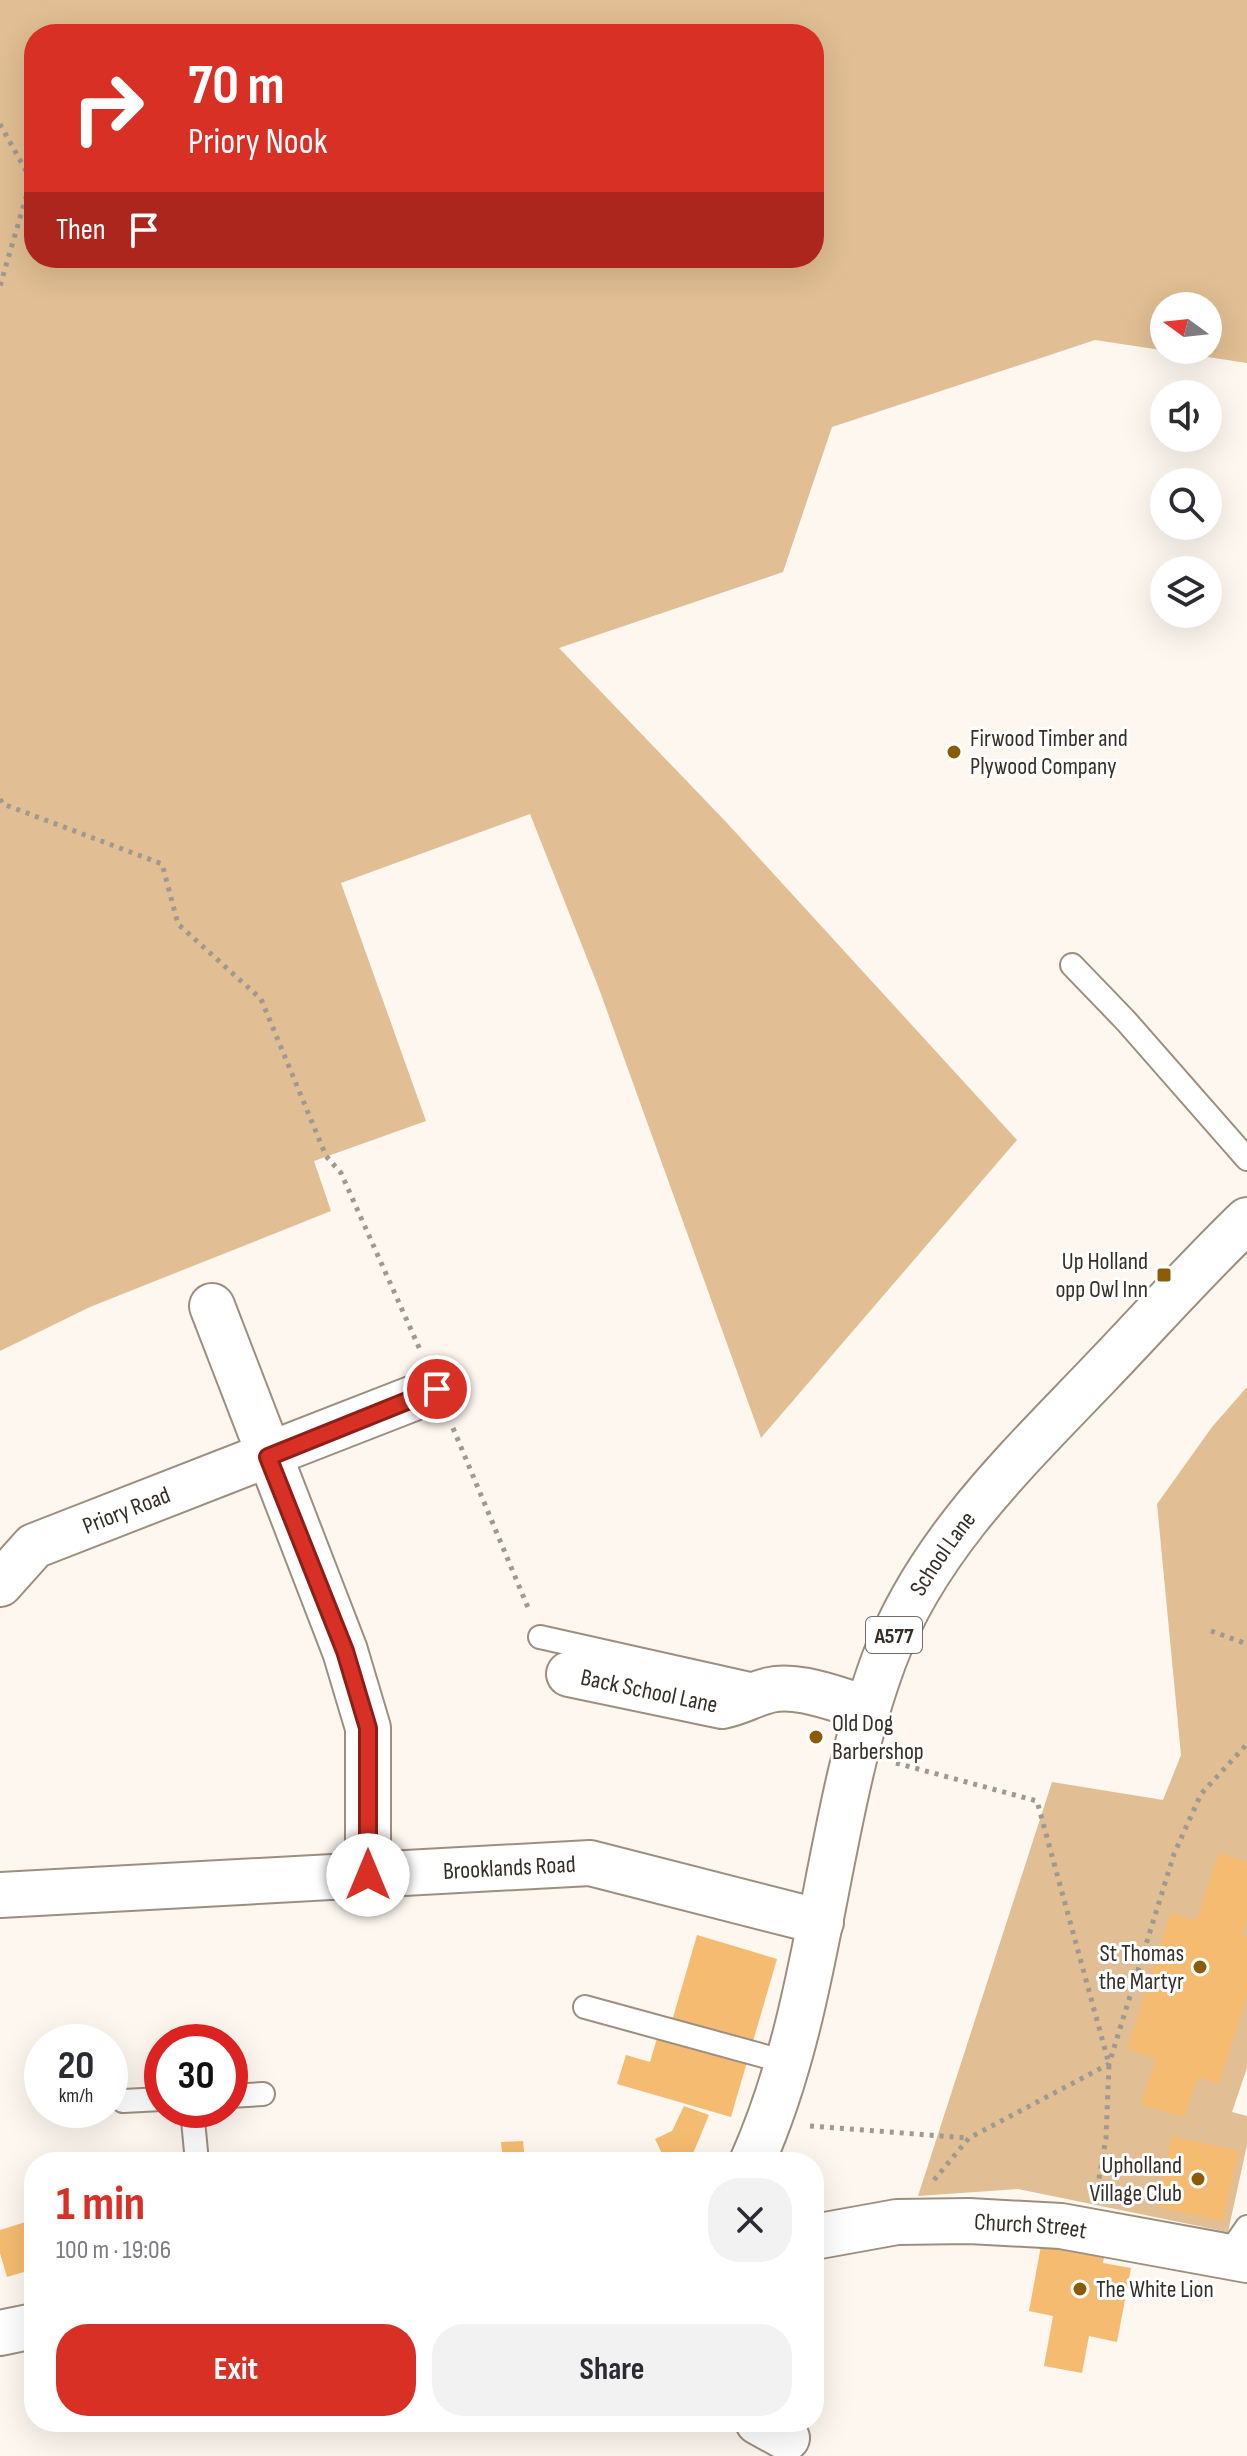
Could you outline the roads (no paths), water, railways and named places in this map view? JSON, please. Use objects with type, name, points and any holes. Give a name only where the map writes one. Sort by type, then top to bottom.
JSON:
[{"type":"street","name":"School Lane","points":[[757,2152],[770,2123],[786,2062],[821,1922],[868,1708],[904,1610],[939,1554],[1013,1465],[1247,1220]]},
{"type":"street","points":[[212,1306],[345,1651],[368,1728],[368,1875]]},
{"type":"street","name":"Priory Road","points":[[0,1584],[34,1546],[437,1389]]},
{"type":"street","name":"Back School Lane","points":[[569,1674],[722,1706],[739,1703],[772,1689],[793,1690],[868,1708]]},
{"type":"street","name":"Brooklands Road","points":[[0,1895],[590,1863],[821,1922]]},
{"type":"street","name":"Church Street","points":[[824,2235],[897,2222],[969,2221],[1240,2248]]},
{"type":"street","points":[[0,2333],[24,2328]]},
{"type":"lane","points":[[1072,965],[1126,1021],[1247,1159]]},
{"type":"lane","points":[[540,1637],[772,1689]]},
{"type":"lane","points":[[585,2007],[786,2062]]},
{"type":"lane","points":[[248,2095],[263,2094]]},
{"type":"lane","points":[[194,2128],[196,2152]]},
{"type":"place","name":"Firwood Timber and Plywood Company","points":[[954,752]]},
{"type":"place","name":"Up Holland opp Owl Inn","points":[[1164,1275]]},
{"type":"place","name":"Old Dog Barbershop","points":[[816,1737]]},
{"type":"place","name":"St Thomas the Martyr","points":[[1200,1967]]},
{"type":"place","name":"Upholland Village Club","points":[[1198,2179]]},
{"type":"place","name":"The White Lion","points":[[1080,2289]]}]
